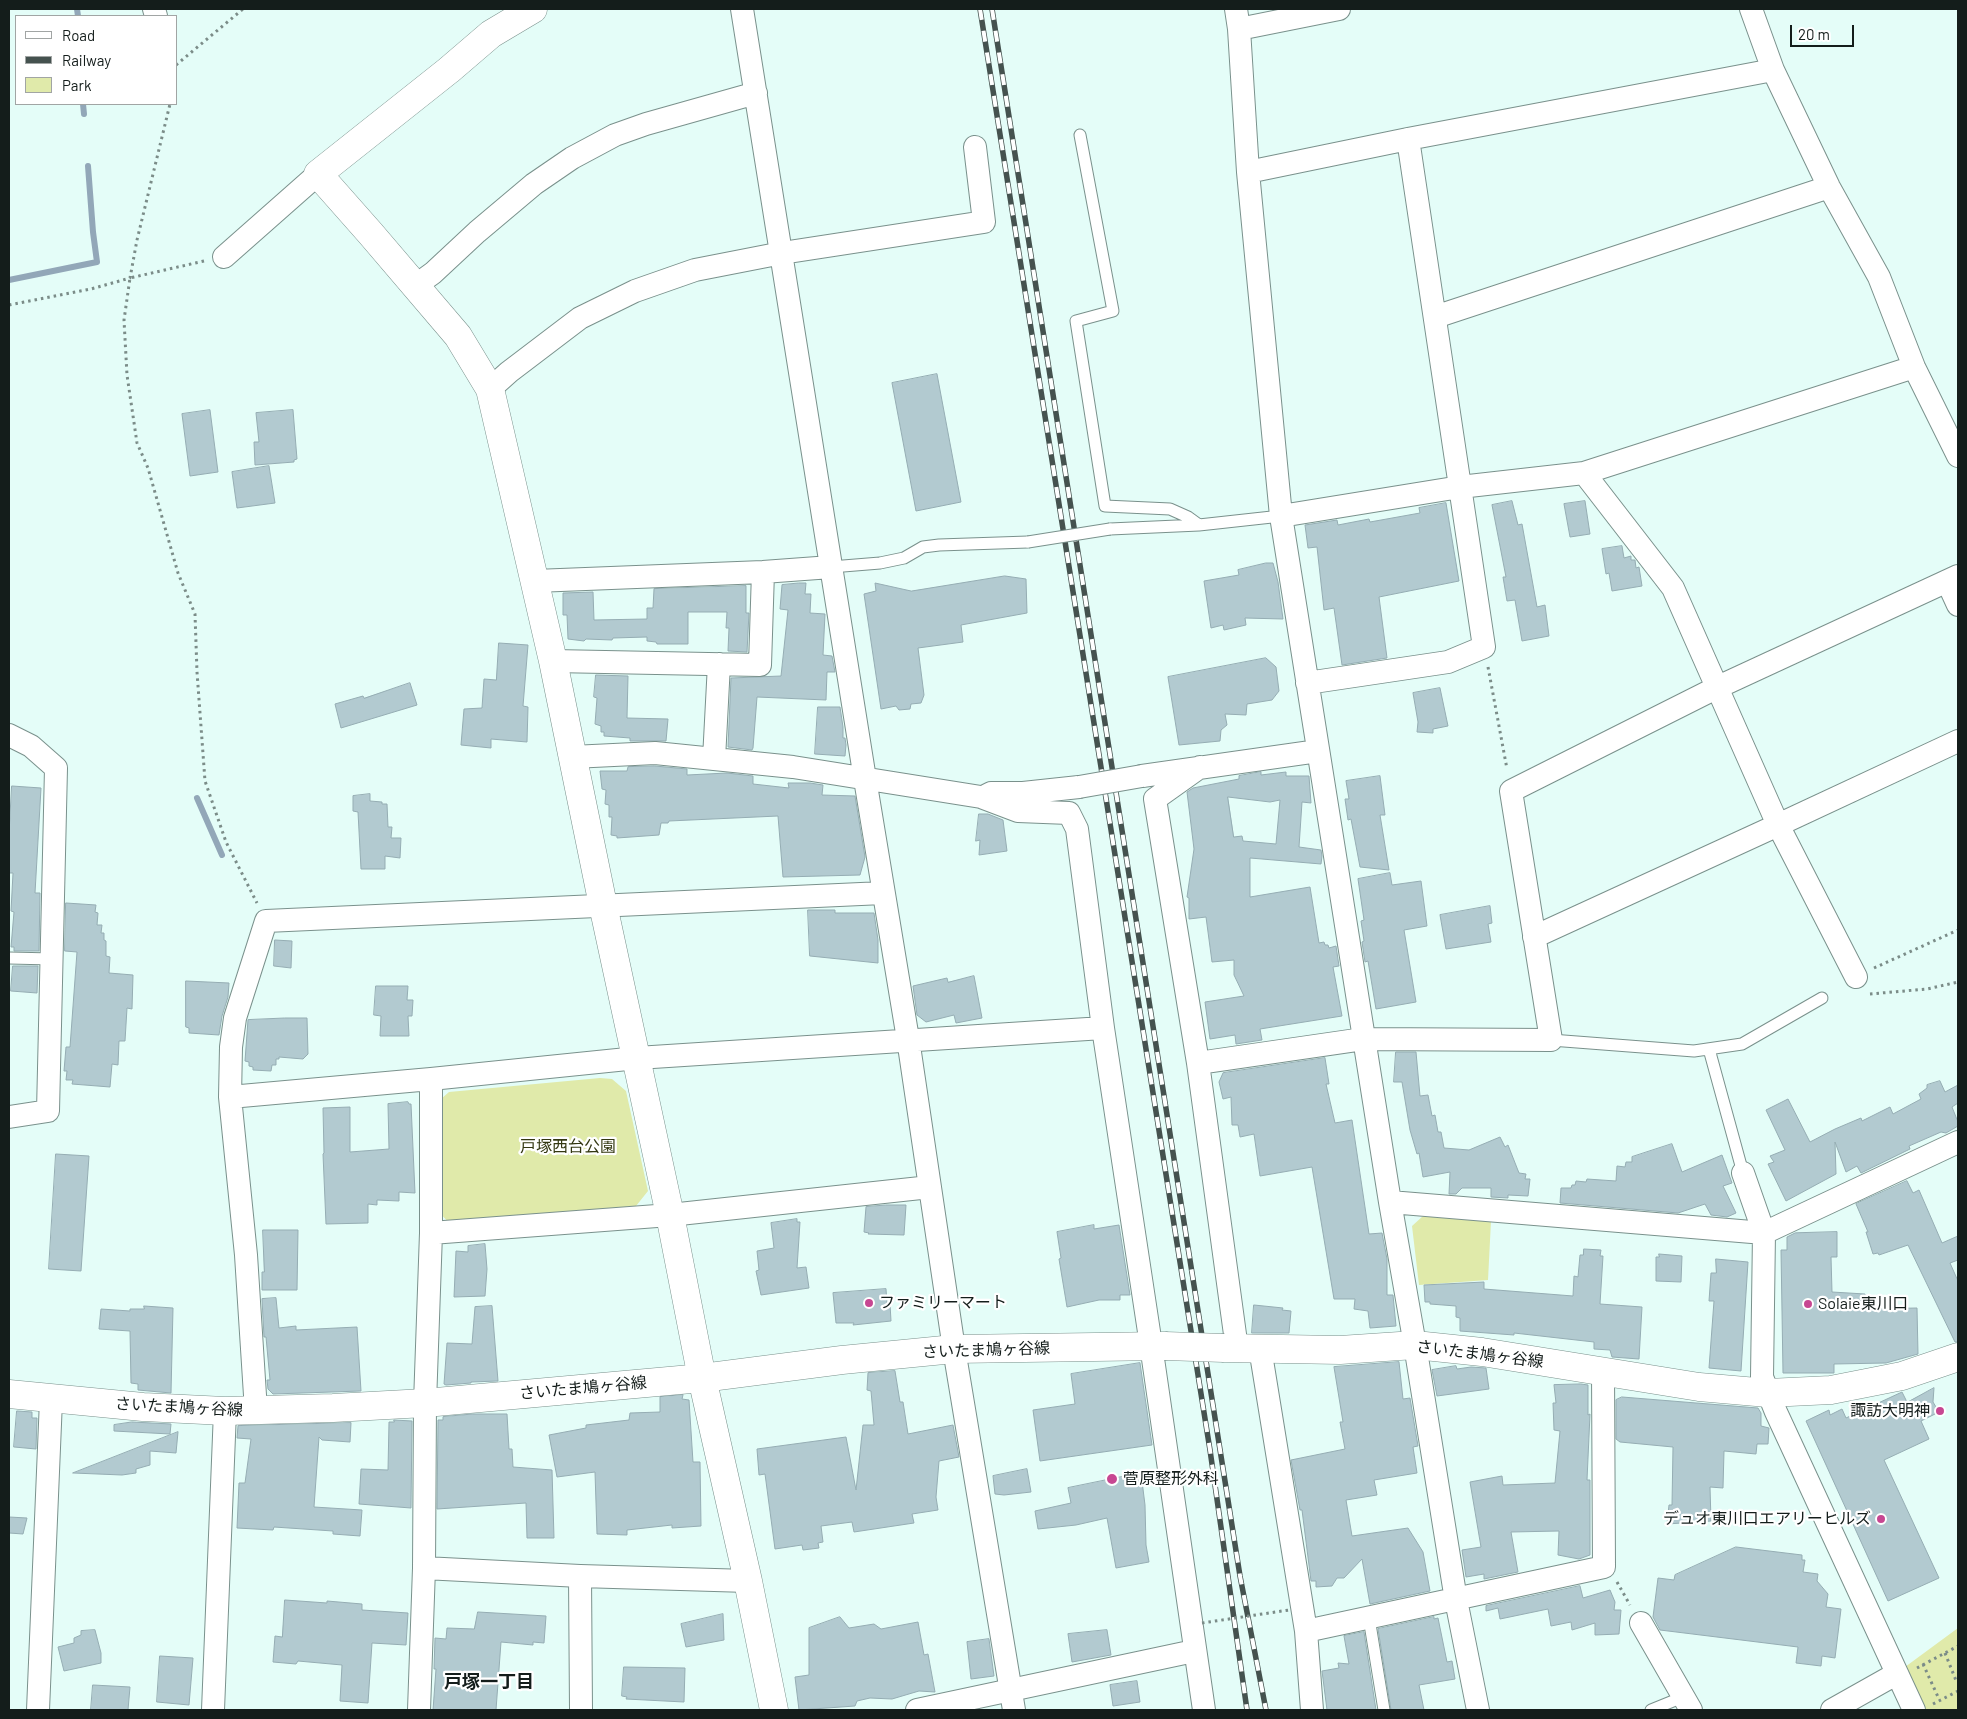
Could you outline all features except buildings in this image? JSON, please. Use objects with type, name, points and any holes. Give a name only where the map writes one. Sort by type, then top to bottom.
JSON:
[{"type":"main road","points":[[533,9],[490,34],[449,70],[318,174],[458,336],[490,389],[553,661],[670,1215],[702,1378],[748,1581],[774,1710]]},
{"type":"main road","name":"さいたま鳩ヶ谷線","points":[[9,1394],[51,1400],[143,1407],[256,1411],[425,1402],[702,1378],[842,1360],[954,1349],[1158,1346],[1340,1350],[1415,1345],[1482,1352],[1699,1387],[1768,1393],[1831,1390],[1902,1376],[1958,1358]]},
{"type":"street","points":[[742,9],[908,1039],[954,1349],[1012,1701]]},
{"type":"street","points":[[1339,9],[1238,19],[1248,172],[1281,516],[1390,1202],[1456,1600],[1478,1710]]},
{"type":"street","points":[[1751,9],[1772,70],[1829,187],[1879,277],[1914,367],[1958,456]]},
{"type":"street","points":[[1248,172],[1408,139],[1772,70]]},
{"type":"street","points":[[414,286],[433,273],[477,232],[534,184],[572,158],[615,135],[646,124],[756,93]]},
{"type":"street","points":[[1307,683],[1448,662],[1484,647],[1408,139]]},
{"type":"street","points":[[490,389],[509,372],[580,318],[635,291],[695,270],[782,253],[984,222],[975,146]]},
{"type":"street","points":[[224,257],[318,174]]},
{"type":"street","points":[[1434,317],[1829,187]]},
{"type":"street","points":[[1281,516],[1460,487],[1584,473],[1914,367]]},
{"type":"street","points":[[1584,473],[1673,588],[1778,826],[1863,986]]},
{"type":"street","points":[[535,581],[763,572],[831,567]]},
{"type":"street","points":[[553,661],[760,665],[763,572]]},
{"type":"street","points":[[1198,1063],[1363,1038],[1551,1040],[1511,791],[1716,688],[1952,579],[1958,605]]},
{"type":"street","points":[[714,759],[719,664]]},
{"type":"street","points":[[9,735],[32,746],[56,768],[48,1111],[9,1116]]},
{"type":"street","points":[[1534,937],[1778,826],[1958,740]]},
{"type":"street","points":[[981,798],[991,793],[1023,793],[1079,786],[1318,751]]},
{"type":"street","points":[[572,757],[655,754],[793,767],[981,798],[1018,811],[1069,813],[1077,828],[1103,1028],[1158,1346],[1194,1651],[1204,1710]]},
{"type":"street","points":[[1200,767],[1155,799],[1198,1063],[1240,1348],[1306,1631],[1312,1710]]},
{"type":"street","points":[[256,1411],[246,1255],[230,1097],[230,1047],[235,1018],[266,921],[883,892]]},
{"type":"street","points":[[230,1097],[637,1058],[908,1039],[1103,1028]]},
{"type":"street","points":[[419,1710],[424,1568],[425,1402],[431,1233],[431,1079]]},
{"type":"street","points":[[1390,1202],[1764,1233],[1958,1142]]},
{"type":"street","points":[[1743,1173],[1764,1233],[1762,1377],[1920,1709]]},
{"type":"street","points":[[431,1233],[670,1215],[930,1187]]},
{"type":"street","points":[[1306,1631],[1456,1600],[1604,1566],[1603,1371]]},
{"type":"street","points":[[38,1710],[51,1400]]},
{"type":"street","points":[[213,1710],[225,1411]]},
{"type":"street","points":[[424,1568],[580,1576],[748,1581]]},
{"type":"street","points":[[580,1576],[581,1710]]},
{"type":"street","points":[[1638,1617],[1687,1704]]},
{"type":"street","points":[[917,1710],[1012,1701],[1194,1651]]},
{"type":"street","points":[[1832,1710],[1903,1672]]},
{"type":"lane","points":[[1080,135],[1113,311],[1076,321],[1105,506],[1170,509],[1188,517],[1199,525]]},
{"type":"lane","points":[[831,567],[880,563],[904,558],[923,547],[939,545],[1028,542],[1110,529],[1199,525],[1281,516]]},
{"type":"lane","points":[[9,958],[53,959]]},
{"type":"lane","points":[[1551,1040],[1694,1051],[1742,1044],[1822,998]]},
{"type":"lane","points":[[1709,1049],[1743,1173]]},
{"type":"lane","points":[[1369,1618],[1384,1710]]},
{"type":"lane","points":[[1651,1710],[1687,1704]]},
{"type":"path","points":[[178,63],[243,9]]},
{"type":"path","points":[[170,105],[137,240],[130,278],[124,320],[127,376],[137,443],[148,468],[178,573],[195,614],[205,781],[226,842],[266,921]]},
{"type":"path","points":[[9,305],[91,289],[130,278],[224,257]]},
{"type":"path","points":[[1484,647],[1511,791]]},
{"type":"path","points":[[1863,986],[1958,930]]},
{"type":"path","points":[[1863,986],[1927,989],[1958,982]]},
{"type":"path","points":[[582,1144],[583,1155]]},
{"type":"path","points":[[1613,1575],[1638,1617]]},
{"type":"path","points":[[1202,1623],[1289,1610]]},
{"type":"path","points":[[1903,1672],[1958,1646]]},
{"type":"path","points":[[1920,1709],[1958,1691],[1958,1683],[1944,1653]]},
{"type":"path","points":[[1923,1664],[1939,1699]]},
{"type":"green space","name":"戸塚西台公園","points":[[600,1078],[612,1079],[626,1091],[648,1191],[636,1206],[450,1224],[438,1211],[441,1099],[449,1092]]},
{"type":"green space","points":[[1423,1216],[1491,1221],[1488,1280],[1419,1285],[1412,1226]]},
{"type":"green space","points":[[1958,1628],[1958,1710],[1926,1710],[1905,1667]]},
{"type":"waterway","points":[[77,9],[78,15]]},
{"type":"waterway","points":[[83,105],[84,114]]},
{"type":"waterway","points":[[9,280],[97,262],[88,166]]},
{"type":"waterway","points":[[197,798],[222,855]]},
{"type":"railway","points":[[980,9],[1210,1450],[1247,1710]]},
{"type":"railway","points":[[992,9],[1240,1576],[1266,1710]]},
{"type":"place","name":"ファミリーマート","points":[[869,1303]]},
{"type":"place","name":"Solaie東川口","points":[[1808,1304]]},
{"type":"place","name":"諏訪大明神","points":[[1940,1411]]},
{"type":"place","name":"菅原整形外科","points":[[1112,1479]]},
{"type":"place","name":"デュオ東川口エアリーヒルズ","points":[[1881,1519]]},
{"type":"district","name":"戸塚一丁目","points":[[489,1682]]}]
